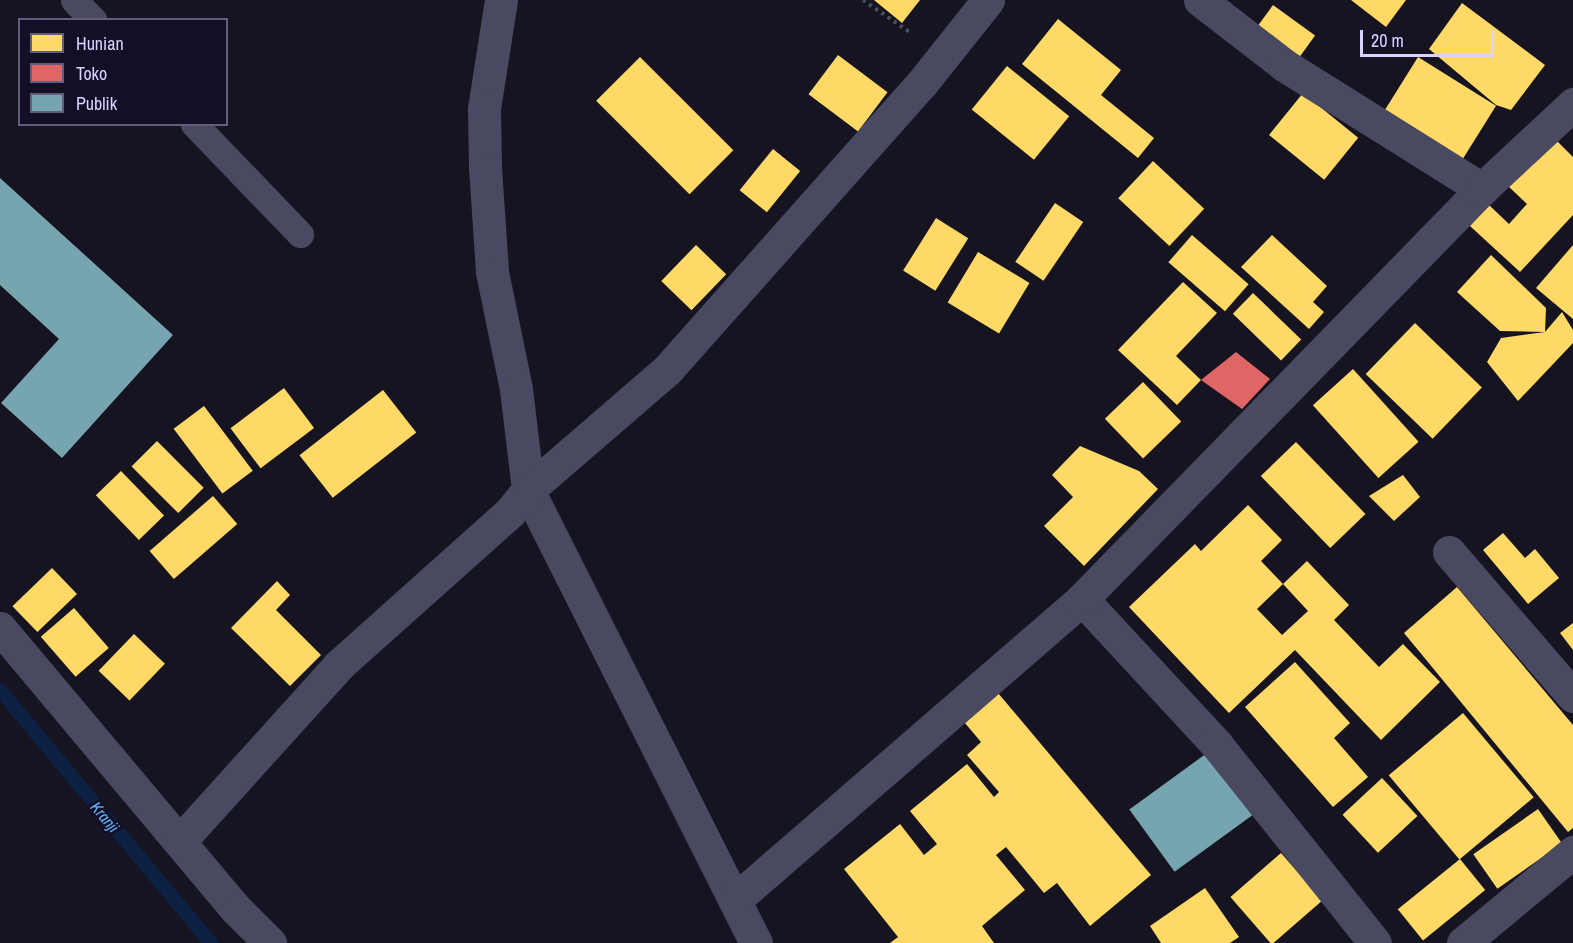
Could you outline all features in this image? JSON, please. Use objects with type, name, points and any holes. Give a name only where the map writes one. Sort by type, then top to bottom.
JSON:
[{"type":"street","points":[[501,0],[484,109],[485,168],[492,272],[516,389],[528,490],[736,899],[756,943]]},
{"type":"street","points":[[181,840],[339,665],[510,512],[528,490],[667,370],[943,56],[988,0]]},
{"type":"street","points":[[1200,0],[1284,65],[1482,189]]},
{"type":"street","points":[[736,899],[1082,599],[1482,189],[1573,104]]},
{"type":"street","points":[[1449,552],[1573,696]]},
{"type":"street","points":[[1082,599],[1217,745],[1375,943]]},
{"type":"street","points":[[0,628],[181,840],[237,910],[270,943]]},
{"type":"street","points":[[1463,943],[1573,852]]},
{"type":"lane","points":[[74,0],[91,18]]},
{"type":"lane","points":[[196,126],[300,234]]},
{"type":"path","points":[[863,0],[943,56]]},
{"type":"building: Hunian","points":[[874,0],[920,0],[902,23]]},
{"type":"building: Hunian","points":[[1351,0],[1406,0],[1386,27]]},
{"type":"building: Hunian","points":[[1462,3],[1545,65],[1511,110],[1496,105],[1429,49]]},
{"type":"building: Hunian","points":[[1273,5],[1315,36],[1294,64],[1252,33]]},
{"type":"building: Hunian","points":[[1058,19],[1121,70],[1101,95],[1154,138],[1138,158],[1022,64]]},
{"type":"building: Hunian","points":[[838,55],[888,92],[858,131],[809,94]]},
{"type":"building: Hunian","points":[[640,57],[733,150],[689,194],[596,101]]},
{"type":"building: Hunian","points":[[1418,57],[1496,106],[1461,162],[1383,113]]},
{"type":"building: Hunian","points":[[1007,66],[1069,116],[1034,160],[972,110]]},
{"type":"building: Hunian","points":[[1303,93],[1358,138],[1324,180],[1269,135]]},
{"type":"building: Hunian","points":[[1556,140],[1573,157],[1573,215],[1520,272],[1470,226],[1489,205],[1509,224],[1527,204],[1508,186]]},
{"type":"building: Hunian","points":[[773,149],[800,171],[767,212],[740,190]]},
{"type":"building: Hunian","points":[[1153,161],[1204,209],[1169,246],[1118,198]]},
{"type":"building: Hunian","points":[[1055,203],[1083,222],[1043,281],[1015,262]]},
{"type":"building: Hunian","points":[[936,218],[968,238],[935,291],[903,271]]},
{"type":"building: Hunian","points":[[1192,235],[1249,284],[1225,311],[1168,262]]},
{"type":"building: Hunian","points":[[1272,235],[1327,286],[1313,302],[1324,312],[1309,329],[1241,267]]},
{"type":"building: Hunian","points":[[696,245],[726,274],[691,310],[661,281]]},
{"type":"building: Hunian","points":[[1573,245],[1573,319],[1536,288]]},
{"type":"building: Hunian","points":[[978,252],[1029,283],[999,333],[948,303]]},
{"type":"building: Hunian","points":[[1491,255],[1546,308],[1545,332],[1500,331],[1457,292]]},
{"type":"building: Hunian","points":[[1183,282],[1217,313],[1176,356],[1201,380],[1177,405],[1118,350]]},
{"type":"building: Hunian","points":[[1253,293],[1301,340],[1281,360],[1233,314]]},
{"type":"building: Hunian","points":[[1562,312],[1573,330],[1573,343],[1518,401],[1487,362],[1501,338],[1545,332]]},
{"type":"building: Hunian","points":[[1415,323],[1482,388],[1433,439],[1366,374]]},
{"type":"building: Hunian","points":[[1353,369],[1419,442],[1378,478],[1313,405]]},
{"type":"building: Hunian","points":[[1143,382],[1181,422],[1143,458],[1105,419]]},
{"type":"building: Hunian","points":[[284,388],[314,428],[261,468],[230,428]]},
{"type":"building: Hunian","points":[[383,390],[416,433],[333,498],[299,455]]},
{"type":"building: Hunian","points":[[204,406],[253,471],[222,494],[174,429]]},
{"type":"building: Hunian","points":[[157,441],[204,488],[178,513],[132,466]]},
{"type":"building: Hunian","points":[[1296,442],[1365,514],[1330,548],[1261,476]]},
{"type":"building: Hunian","points":[[1080,446],[1139,471],[1158,489],[1084,566],[1044,526],[1073,497],[1052,475]]},
{"type":"building: Hunian","points":[[121,471],[164,516],[139,540],[96,495]]},
{"type":"building: Hunian","points":[[1403,475],[1420,497],[1394,521],[1369,496]]},
{"type":"building: Hunian","points":[[213,496],[237,524],[174,579],[150,551]]},
{"type":"building: Hunian","points":[[1248,505],[1282,540],[1261,561],[1283,584],[1307,561],[1349,605],[1334,620],[1379,667],[1403,644],[1440,682],[1381,740],[1295,650],[1229,713],[1129,607],[1195,544],[1201,551]],"holes":[[[1283,584],[1308,611],[1282,635],[1257,609]]]},
{"type":"building: Hunian","points":[[1503,533],[1525,558],[1535,549],[1559,578],[1528,604],[1483,550]]},
{"type":"building: Hunian","points":[[52,568],[77,594],[37,632],[12,606]]},
{"type":"building: Hunian","points":[[277,581],[290,595],[276,610],[321,655],[290,686],[231,628]]},
{"type":"building: Hunian","points":[[1457,587],[1573,725],[1573,828],[1568,832],[1404,633]]},
{"type":"building: Hunian","points":[[74,608],[109,648],[76,677],[41,637]]},
{"type":"building: Hunian","points":[[1573,623],[1573,650],[1560,633]]},
{"type":"building: Hunian","points":[[134,634],[165,664],[130,701],[99,671]]},
{"type":"building: Hunian","points":[[1295,662],[1350,723],[1334,738],[1368,777],[1333,807],[1245,707]]},
{"type":"building: Hunian","points":[[993,687],[1151,875],[1090,926],[1057,883],[1044,893],[1006,847],[996,855],[1025,890],[982,926],[994,943],[890,943],[898,937],[844,869],[900,824],[924,855],[937,844],[910,811],[967,764],[994,797],[999,792],[967,755],[981,742],[959,716]]},
{"type":"building: Hunian","points":[[1463,713],[1534,797],[1459,860],[1389,775]]},
{"type":"building: Hunian","points":[[1382,778],[1417,816],[1378,853],[1343,815]]},
{"type":"building: Hunian","points":[[1538,809],[1562,843],[1497,889],[1473,854]]},
{"type":"building: Hunian","points":[[1281,853],[1322,901],[1273,943],[1270,943],[1230,897]]},
{"type":"building: Hunian","points":[[1460,859],[1485,890],[1423,940],[1398,909]]},
{"type":"building: Hunian","points":[[1205,888],[1239,937],[1230,943],[1161,943],[1150,926]]},
{"type":"building: Toko","points":[[1236,352],[1270,379],[1242,409],[1201,380]]},
{"type":"building: Publik","points":[[0,178],[173,335],[62,458],[1,403],[59,339],[0,285]]},
{"type":"building: Publik","points":[[1207,753],[1252,815],[1175,872],[1129,809]]},
{"type":"waterway","name":"Kranji","points":[[0,690],[211,943]]}]
